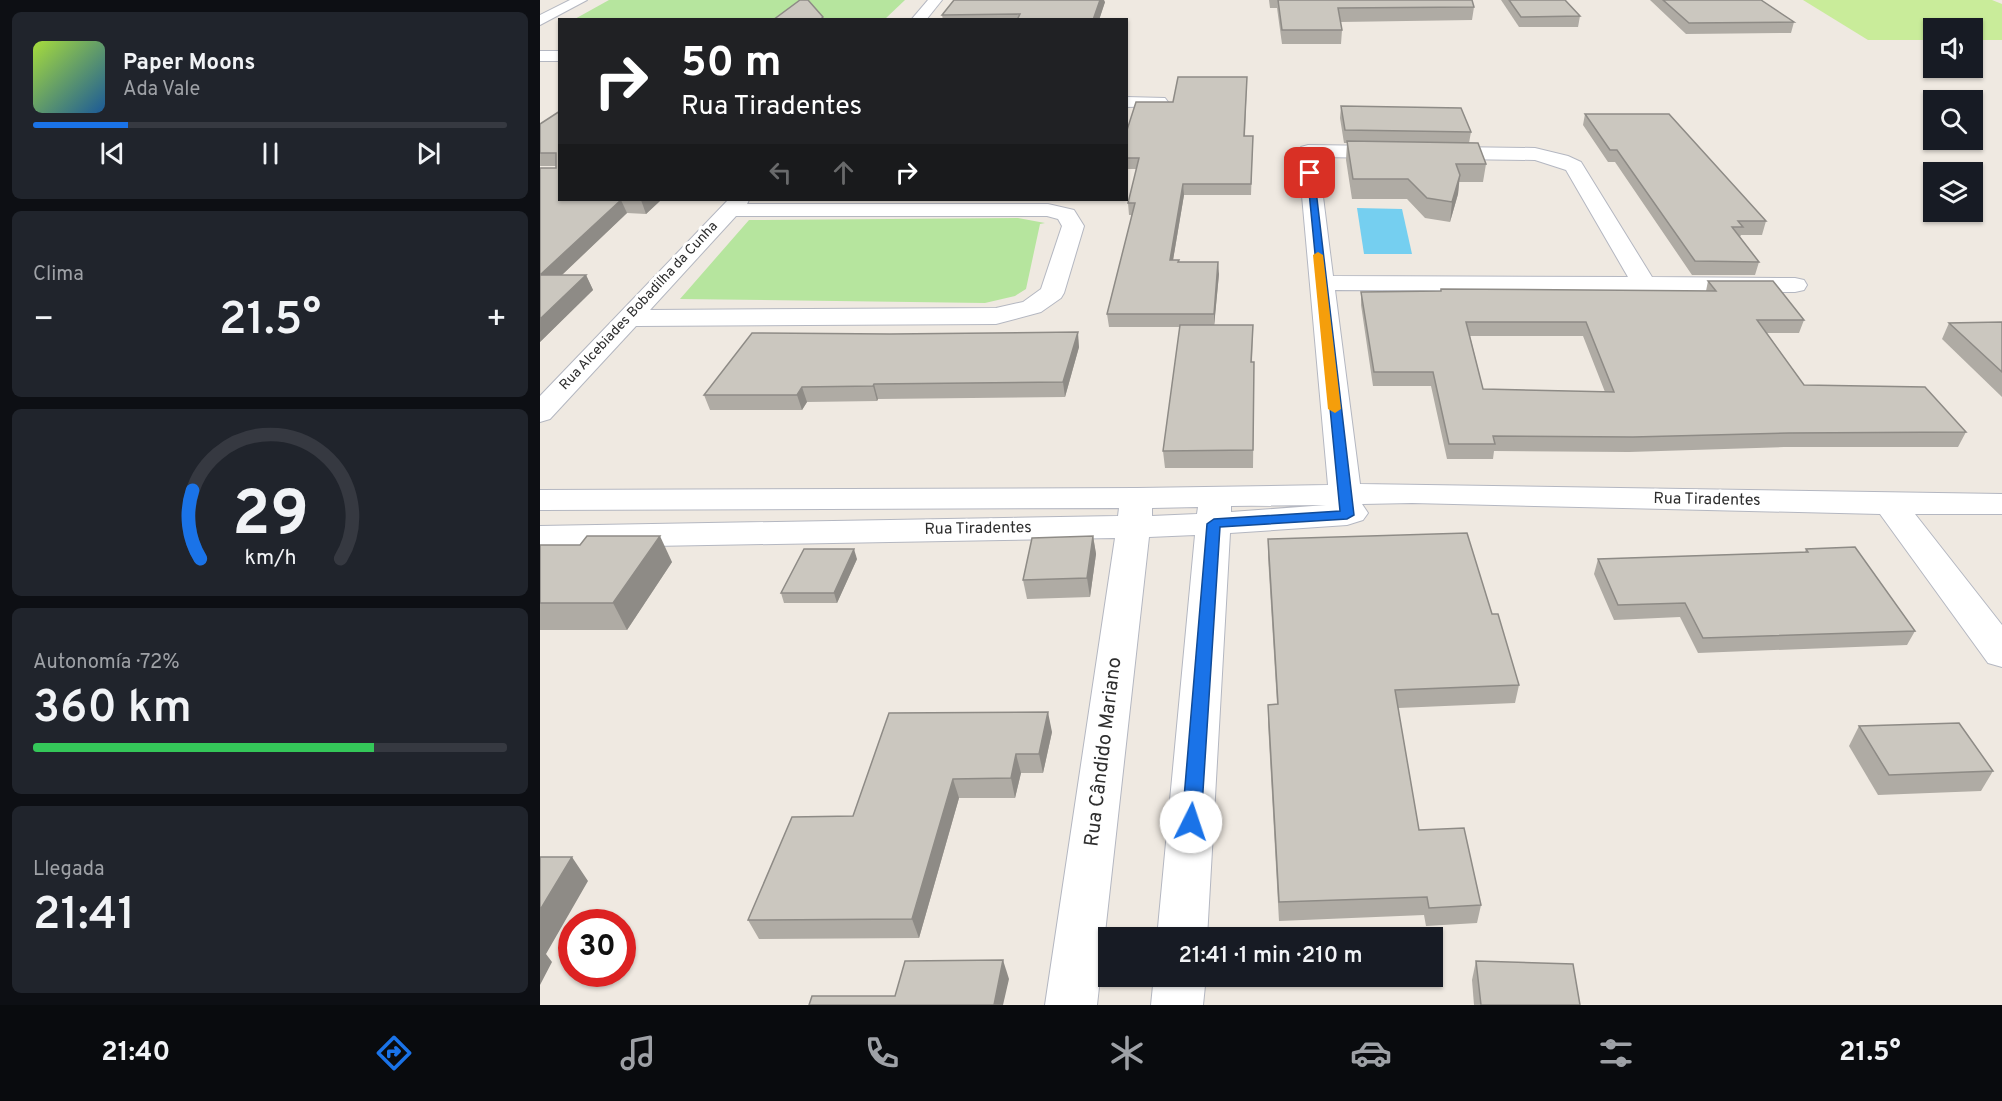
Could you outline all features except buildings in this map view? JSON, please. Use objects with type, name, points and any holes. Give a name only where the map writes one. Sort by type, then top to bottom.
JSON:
[{"type":"street","points":[[540,21],[580,0]]},
{"type":"street","points":[[920,18],[935,0]]},
{"type":"street","points":[[540,56],[558,56]]},
{"type":"street","points":[[1128,102],[1159,102]]},
{"type":"street","points":[[1345,504],[1308,151],[1535,154],[1561,160],[1574,166],[1644,284]]},
{"type":"street","points":[[629,318],[996,316],[1032,307],[1052,293],[1073,226],[1066,215],[1048,210],[734,205]]},
{"type":"street","name":"Rua Alcebiades Bobadilha da Cunha","points":[[540,413],[734,205]]},
{"type":"street","points":[[1321,283],[1796,285]]},
{"type":"street","name":"Rua Tiradentes","points":[[540,537],[1345,504],[1412,494],[1890,504],[2002,504]]},
{"type":"street","name":"Rua Tiradentes","points":[[540,500],[1135,512]]},
{"type":"street","points":[[1890,504],[2002,653]]},
{"type":"street","points":[[1183,927],[1215,510]]},
{"type":"street","name":"Rua Cândido Mariano","points":[[1071,1005],[1135,512]]},
{"type":"street","points":[[1177,1005],[1179,987]]},
{"type":"green space","points":[[609,0],[905,0],[886,18],[577,18]]},
{"type":"green space","points":[[1803,0],[1992,0],[2002,4],[2002,40],[1983,40],[1983,18],[1923,18],[1923,40],[1868,40]]},
{"type":"green space","points":[[1018,218],[1045,223],[1040,224],[1026,289],[1015,296],[985,303],[680,299],[749,220]]},
{"type":"water","points":[[1357,208],[1402,209],[1412,254],[1364,254]]},
{"type":"slow traffic","points":[[1318,255],[1335,409]]},
{"type":"route","points":[[1191,822],[1214,524],[1347,515],[1310,173]]}]
